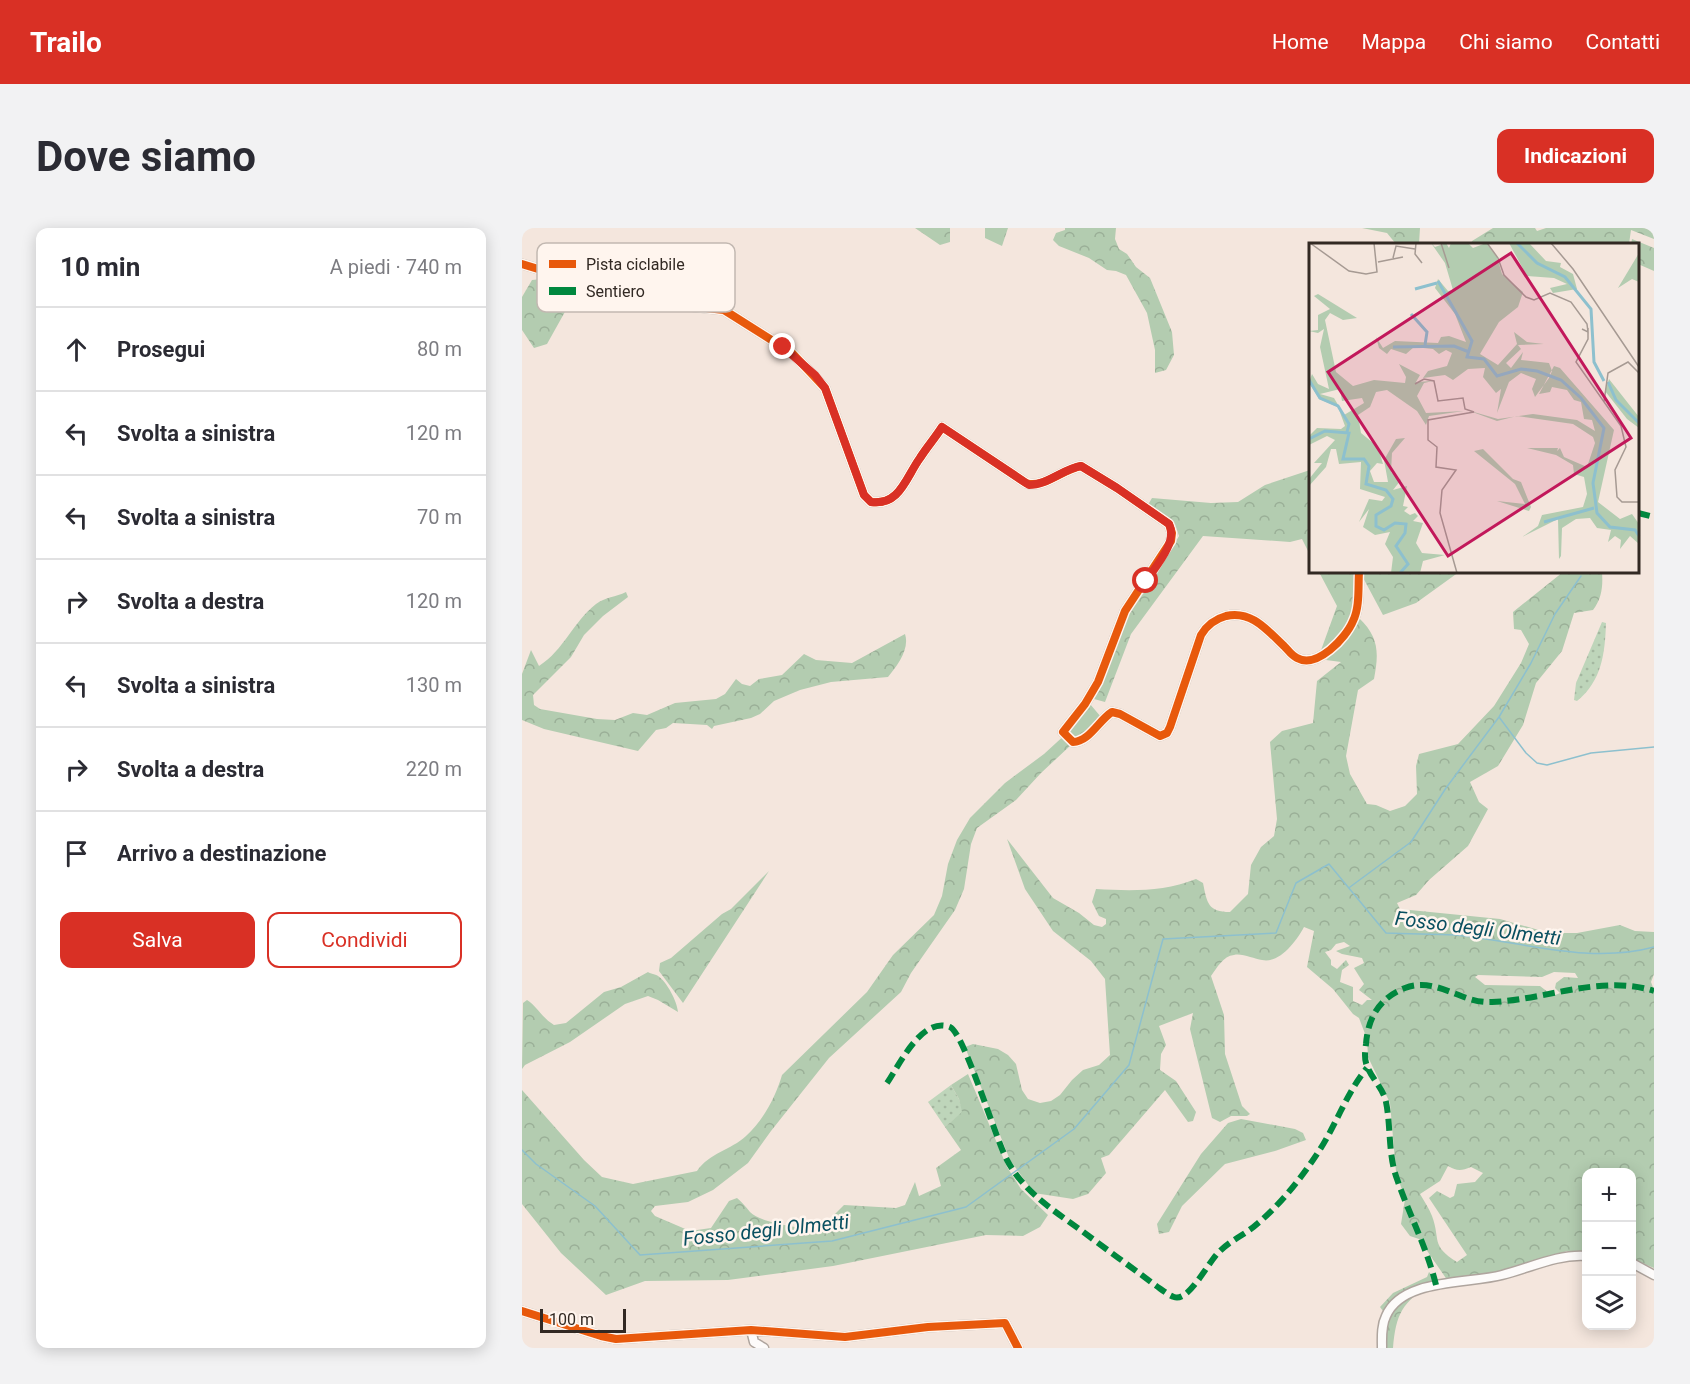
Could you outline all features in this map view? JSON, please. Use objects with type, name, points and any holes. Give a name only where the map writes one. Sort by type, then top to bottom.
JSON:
[{"type":"street","points":[[522,264],[537,269]]},
{"type":"street","points":[[727,312],[783,347],[815,375],[825,388],[864,495],[871,502],[886,502],[900,491],[942,427],[1026,483],[1033,485],[1081,466],[1169,524],[1172,533],[1171,541],[1125,611],[1098,682],[1085,704],[1063,732],[1073,742],[1081,741],[1105,716],[1112,712],[1160,736],[1167,733],[1201,635],[1207,626],[1223,617],[1236,614],[1250,618],[1266,628],[1296,658],[1305,661],[1318,658],[1334,646],[1354,620],[1359,573]]},
{"type":"street","points":[[1382,1348],[1383,1325],[1388,1312],[1404,1297],[1420,1289],[1500,1276],[1548,1260],[1582,1256]]},
{"type":"street","points":[[1636,1265],[1654,1275]]},
{"type":"street","points":[[522,1311],[616,1339],[751,1330],[845,1337],[928,1327],[1005,1323],[1018,1348]]},
{"type":"street","points":[[751,1330],[754,1342],[764,1348]]},
{"type":"green space","points":[[915,228],[950,228],[950,242],[940,245]]},
{"type":"green space","points":[[985,228],[1008,228],[1002,246],[985,238]]},
{"type":"green space","points":[[1065,228],[1116,228],[1115,239],[1119,249],[1127,254],[1136,267],[1150,278],[1172,332],[1174,355],[1166,370],[1155,373],[1155,350],[1147,313],[1126,275],[1107,270],[1089,258],[1059,246],[1053,240],[1056,233]]},
{"type":"green space","points":[[1362,228],[1420,228],[1419,243],[1395,243],[1387,233]]},
{"type":"green space","points":[[1493,228],[1535,228],[1537,231],[1546,228],[1654,228],[1654,239],[1631,230],[1629,243],[1471,243]]},
{"type":"green space","points":[[1632,239],[1654,248],[1654,271],[1639,264],[1639,243],[1631,243]]},
{"type":"green space","points":[[532,280],[537,280],[537,312],[565,312],[547,344],[534,348],[522,330],[522,297]]},
{"type":"green space","points":[[1309,470],[1309,553],[1302,539],[1290,542],[1203,536],[1131,634],[1105,702],[1094,699],[1129,614],[1157,574],[1179,536],[1175,524],[1146,508],[1152,498],[1211,503],[1238,502],[1265,485]]},
{"type":"green space","points":[[1320,573],[1359,573],[1351,618],[1340,634],[1320,653],[1337,606]]},
{"type":"green space","points":[[1361,573],[1458,573],[1416,603],[1383,615]]},
{"type":"green space","points":[[1562,573],[1602,573],[1601,592],[1596,605],[1593,610],[1574,613],[1562,651],[1536,683],[1523,725],[1498,766],[1470,782],[1479,802],[1488,809],[1468,846],[1429,880],[1416,895],[1397,903],[1400,909],[1500,919],[1549,933],[1577,933],[1620,925],[1635,931],[1654,932],[1654,974],[1651,982],[1654,990],[1654,1268],[1636,1261],[1636,1168],[1582,1168],[1582,1251],[1567,1251],[1530,1265],[1513,1275],[1452,1287],[1419,1239],[1410,1236],[1401,1224],[1405,1199],[1396,1172],[1390,1103],[1368,1057],[1367,1039],[1359,1018],[1333,989],[1307,967],[1314,931],[1304,927],[1281,955],[1269,960],[1241,955],[1230,956],[1211,976],[1224,1015],[1225,1054],[1242,1106],[1250,1114],[1231,1116],[1220,1122],[1212,1118],[1190,1029],[1193,1013],[1159,1026],[1166,1045],[1161,1054],[1160,1070],[1176,1081],[1196,1112],[1193,1121],[1188,1122],[1165,1090],[1109,1155],[1101,1158],[1106,1173],[1088,1194],[1073,1199],[1034,1193],[1010,1160],[965,1047],[973,1044],[998,1049],[1008,1055],[1016,1064],[1022,1090],[1028,1099],[1040,1103],[1051,1101],[1060,1095],[1083,1070],[1099,1065],[1110,1055],[1105,979],[1091,961],[1053,931],[1025,889],[1007,839],[1053,898],[1094,925],[1102,927],[1106,924],[1106,919],[1099,916],[1092,902],[1096,889],[1159,888],[1196,879],[1203,883],[1208,901],[1213,908],[1230,912],[1248,894],[1251,865],[1261,847],[1274,836],[1277,819],[1270,742],[1282,731],[1313,723],[1317,681],[1341,662],[1326,660],[1347,640],[1359,618],[1374,639],[1377,661],[1374,679],[1358,690],[1346,756],[1350,774],[1367,804],[1390,811],[1405,806],[1417,794],[1416,766],[1419,754],[1458,744],[1494,706],[1521,663],[1529,644],[1521,630],[1514,629],[1513,612]],"holes":[[[1344,942],[1350,946],[1336,951],[1362,958],[1364,963],[1354,968],[1364,984],[1359,990],[1372,1000],[1367,1000],[1362,1005],[1353,1001],[1353,987],[1340,982],[1342,970],[1349,965],[1346,960],[1337,969],[1331,965],[1331,960],[1325,952],[1331,950],[1336,944]],[[1554,972],[1575,973],[1578,978],[1564,977],[1556,983],[1555,988],[1560,993],[1553,996],[1540,986],[1485,985],[1475,977],[1478,975],[1542,977]],[[1448,1166],[1454,1169],[1471,1167],[1483,1173],[1475,1182],[1457,1184],[1454,1196],[1450,1198],[1437,1191],[1429,1198],[1467,1255],[1457,1262],[1440,1246],[1432,1216],[1420,1194],[1440,1181]]]},
{"type":"green space","points":[[626,592],[628,597],[603,616],[584,635],[571,657],[533,695],[534,705],[540,709],[597,719],[615,720],[633,713],[647,715],[675,703],[716,699],[725,694],[736,679],[750,686],[759,679],[782,675],[804,654],[816,660],[852,663],[905,634],[906,646],[899,663],[888,677],[831,682],[800,690],[774,701],[760,714],[751,718],[714,726],[712,729],[707,725],[673,723],[666,728],[656,730],[638,751],[544,729],[522,720],[522,674],[531,650],[539,666],[555,652],[596,604]]},
{"type":"green space","points":[[1602,622],[1606,623],[1605,645],[1597,675],[1585,693],[1577,701],[1574,700],[1576,683]]},
{"type":"green space","points":[[1090,704],[1101,717],[1041,773],[1016,800],[977,828],[971,844],[964,889],[955,910],[911,973],[901,992],[829,1058],[748,1163],[713,1190],[688,1202],[655,1206],[651,1211],[655,1216],[690,1231],[711,1228],[729,1201],[737,1198],[750,1212],[763,1220],[819,1230],[844,1205],[896,1208],[905,1205],[915,1182],[919,1196],[941,1186],[936,1168],[961,1150],[945,1127],[962,1112],[959,1099],[951,1085],[968,1074],[1007,1167],[1021,1189],[1048,1215],[1040,1227],[1023,1236],[986,1235],[833,1266],[728,1280],[645,1281],[606,1295],[561,1253],[522,1204],[522,1090],[602,1177],[633,1184],[697,1171],[708,1160],[740,1141],[752,1130],[768,1108],[782,1075],[867,992],[893,955],[934,915],[942,896],[948,864],[957,840],[970,818],[1005,783],[1044,754],[1068,732]]},
{"type":"green space","points":[[769,871],[683,1003],[659,971],[660,963],[671,958],[722,914],[731,909]]},
{"type":"green space","points":[[648,972],[658,976],[668,987],[674,997],[678,1012],[648,996],[625,1004],[570,1042],[525,1065],[522,1069],[523,1003],[527,1000],[530,1002],[554,1025],[566,1023],[604,992],[621,987]]},
{"type":"green space","points":[[951,1085],[963,1112],[945,1127],[928,1102]]},
{"type":"green space","points":[[1241,1119],[1295,1129],[1303,1133],[1306,1140],[1225,1164],[1182,1206],[1169,1232],[1159,1234],[1157,1224],[1201,1154],[1228,1123]]},
{"type":"green space","points":[[1429,1272],[1432,1275],[1432,1284],[1407,1303],[1396,1326],[1393,1348],[1384,1348],[1386,1322],[1390,1309],[1383,1311],[1380,1307],[1393,1293],[1427,1277]]},
{"type":"waterway","points":[[1350,887],[1411,842],[1446,788],[1499,717],[1531,663],[1555,614],[1581,576]]},
{"type":"waterway","points":[[1499,717],[1526,753],[1537,763],[1547,765],[1591,753],[1654,747]]},
{"type":"waterway","name":"Fosso degli Olmetti","points":[[522,1150],[536,1164],[595,1206],[640,1255],[832,1241],[966,1207],[1074,1129],[1129,1065],[1163,939],[1276,933],[1296,883],[1329,864],[1386,933],[1455,935],[1579,953],[1604,954],[1654,947]]},
{"type":"marked path","points":[[1639,513],[1654,517]]},
{"type":"marked path","points":[[1436,1285],[1394,1170],[1385,1097],[1365,1061],[1367,1035],[1376,1010],[1396,992],[1417,985],[1428,985],[1470,999],[1492,1002],[1594,986],[1614,985],[1654,991]]},
{"type":"marked path","points":[[887,1083],[905,1054],[921,1035],[930,1028],[940,1025],[950,1027],[963,1048],[1007,1160],[1022,1182],[1050,1208],[1155,1285],[1174,1297],[1180,1297],[1186,1294],[1220,1251],[1257,1224],[1291,1190],[1319,1151],[1353,1087],[1367,1068]]},
{"type":"cycle path","points":[[522,264],[537,269]]},
{"type":"cycle path","points":[[727,312],[792,353],[825,388],[864,495],[871,502],[881,502],[896,495],[942,427],[1026,483],[1046,481],[1081,466],[1169,524],[1172,533],[1171,541],[1125,611],[1098,682],[1085,704],[1063,732],[1073,742],[1089,735],[1112,712],[1160,736],[1167,733],[1201,635],[1209,625],[1222,617],[1235,615],[1251,619],[1265,628],[1297,658],[1305,660],[1322,656],[1337,643],[1353,621],[1358,603],[1359,573]]},
{"type":"cycle path","points":[[522,1311],[616,1339],[751,1330],[845,1337],[928,1327],[1005,1323],[1018,1348]]},
{"type":"route","points":[[783,347],[815,375],[825,388],[867,500],[879,504],[893,498],[905,484],[919,459],[942,427],[1029,485],[1038,484],[1081,466],[1169,524],[1172,533],[1171,541],[1146,581]]}]
